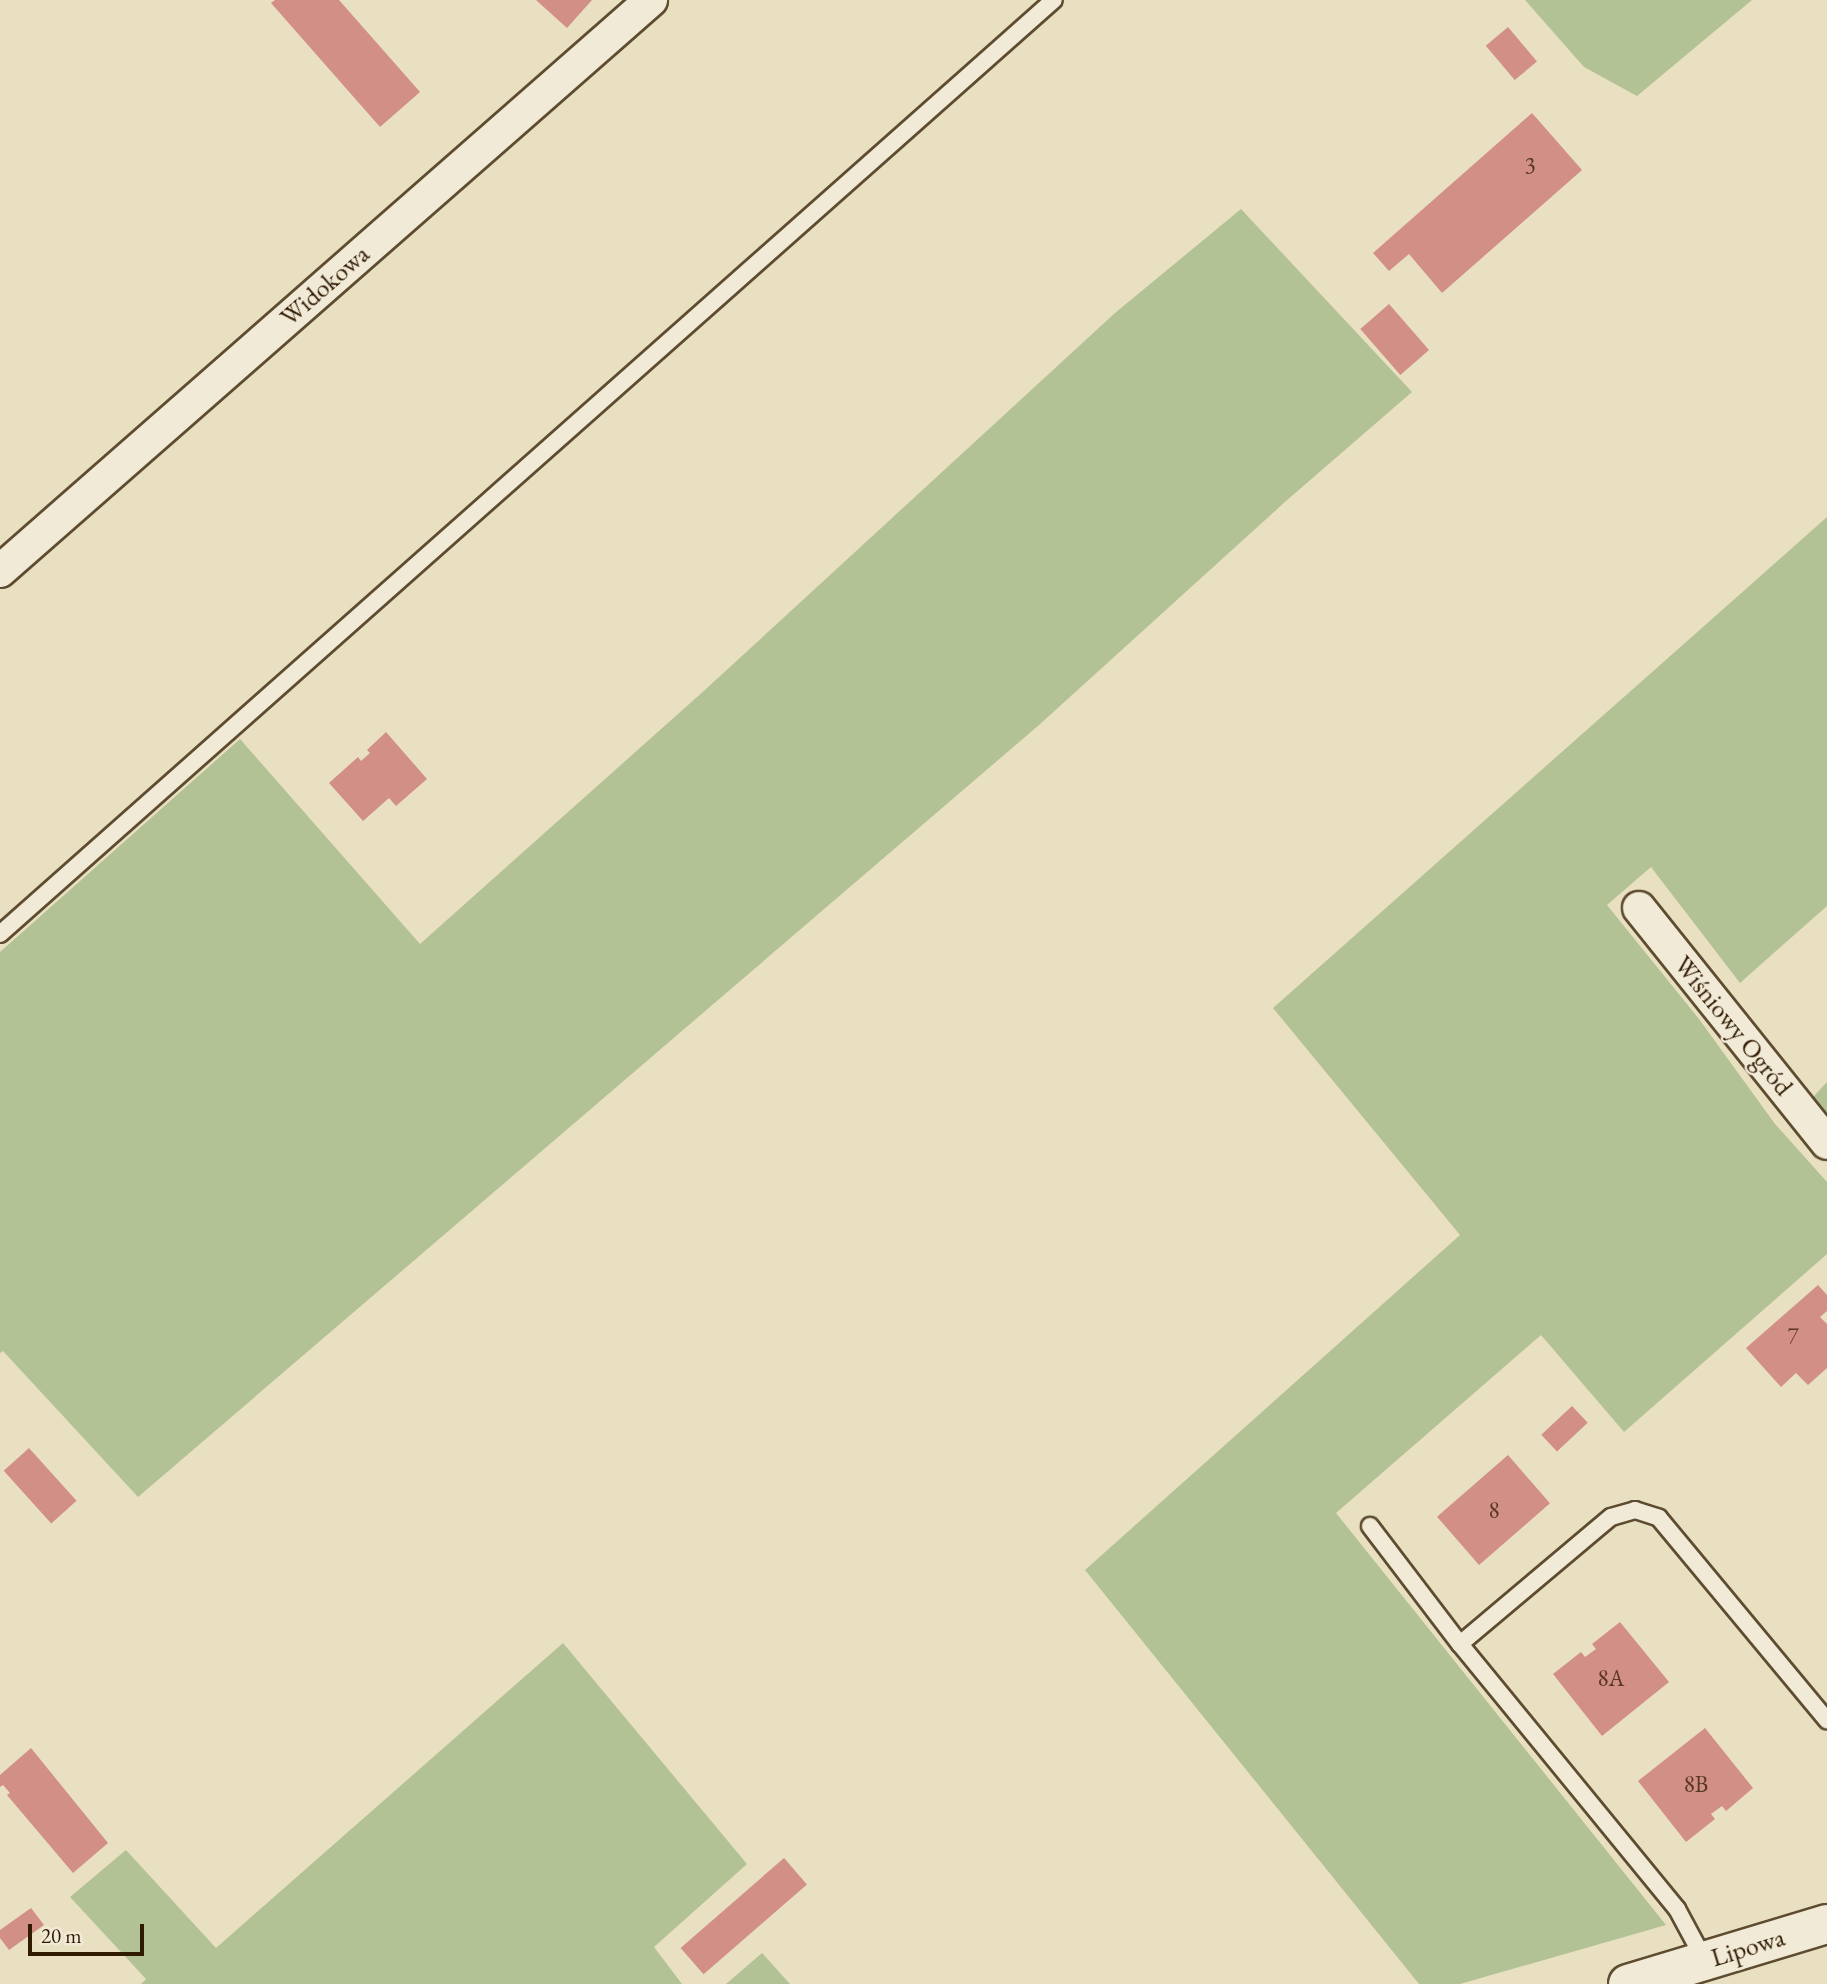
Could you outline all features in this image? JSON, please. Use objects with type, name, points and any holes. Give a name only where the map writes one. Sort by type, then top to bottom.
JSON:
[{"type":"street","name":"Widokowa","points":[[0,571],[651,0]]},
{"type":"street","name":"Wiśniowy Ogród","points":[[1639,908],[1827,1143]]},
{"type":"street","name":"Lipowa","points":[[1628,1984],[1827,1924]]},
{"type":"lane","points":[[0,934],[1054,0]]},
{"type":"lane","points":[[1460,1644],[1611,1517],[1635,1510],[1659,1518],[1827,1720]]},
{"type":"lane","points":[[1370,1526],[1460,1644],[1677,1909],[1705,1961]]},
{"type":"green space","points":[[1525,0],[1752,0],[1637,96],[1584,67]]},
{"type":"green space","points":[[1241,209],[1412,392],[1286,501],[1039,725],[138,1497],[3,1351],[0,1353],[0,952],[240,739],[420,944],[706,689],[1115,313]]},
{"type":"green space","points":[[1827,517],[1827,906],[1740,983],[1651,867],[1607,905],[1699,1019],[1775,1124],[1827,1182],[1827,1254],[1624,1432],[1541,1335],[1336,1513],[1666,1925],[1460,1984],[1419,1984],[1085,1570],[1460,1235],[1273,1008]]},
{"type":"green space","points":[[1827,1082],[1827,1115],[1813,1097]]},
{"type":"green space","points":[[563,1643],[747,1864],[654,1947],[682,1984],[141,1984],[146,1979],[70,1897],[126,1850],[216,1948]]},
{"type":"green space","points":[[762,1953],[790,1984],[726,1984]]},
{"type":"building","points":[[275,0],[339,0],[420,92],[380,127],[271,3]]},
{"type":"building","points":[[536,0],[592,0],[567,28]]},
{"type":"building","points":[[1508,27],[1537,61],[1515,80],[1486,46]]},
{"type":"building","points":[[1532,113],[1582,170],[1442,293],[1409,254],[1389,271],[1373,253]]},
{"type":"building","points":[[1389,304],[1429,350],[1400,375],[1360,329]]},
{"type":"building","points":[[386,732],[427,779],[396,806],[389,798],[363,821],[329,783],[358,757],[361,761],[370,753],[367,750]]},
{"type":"building","points":[[1818,1285],[1827,1295],[1827,1311],[1820,1317],[1827,1324],[1827,1368],[1808,1385],[1796,1373],[1781,1387],[1746,1348]]},
{"type":"building","points":[[1572,1406],[1588,1423],[1557,1451],[1541,1435]]},
{"type":"building","points":[[29,1448],[77,1501],[51,1524],[4,1471]]},
{"type":"building","points":[[1508,1455],[1550,1503],[1479,1565],[1437,1517]]},
{"type":"building","points":[[1620,1622],[1669,1682],[1602,1736],[1553,1674],[1581,1652],[1585,1657],[1596,1649],[1592,1644]]},
{"type":"building","points":[[1705,1728],[1753,1788],[1726,1811],[1722,1806],[1711,1814],[1715,1819],[1686,1842],[1638,1781]]},
{"type":"building","points":[[31,1748],[108,1843],[73,1873],[7,1795],[10,1793],[3,1785],[0,1787],[0,1775]]},
{"type":"building","points":[[784,1858],[807,1884],[704,1974],[681,1948]]},
{"type":"building","points":[[31,1908],[44,1925],[9,1950],[0,1938],[0,1930]]}]
